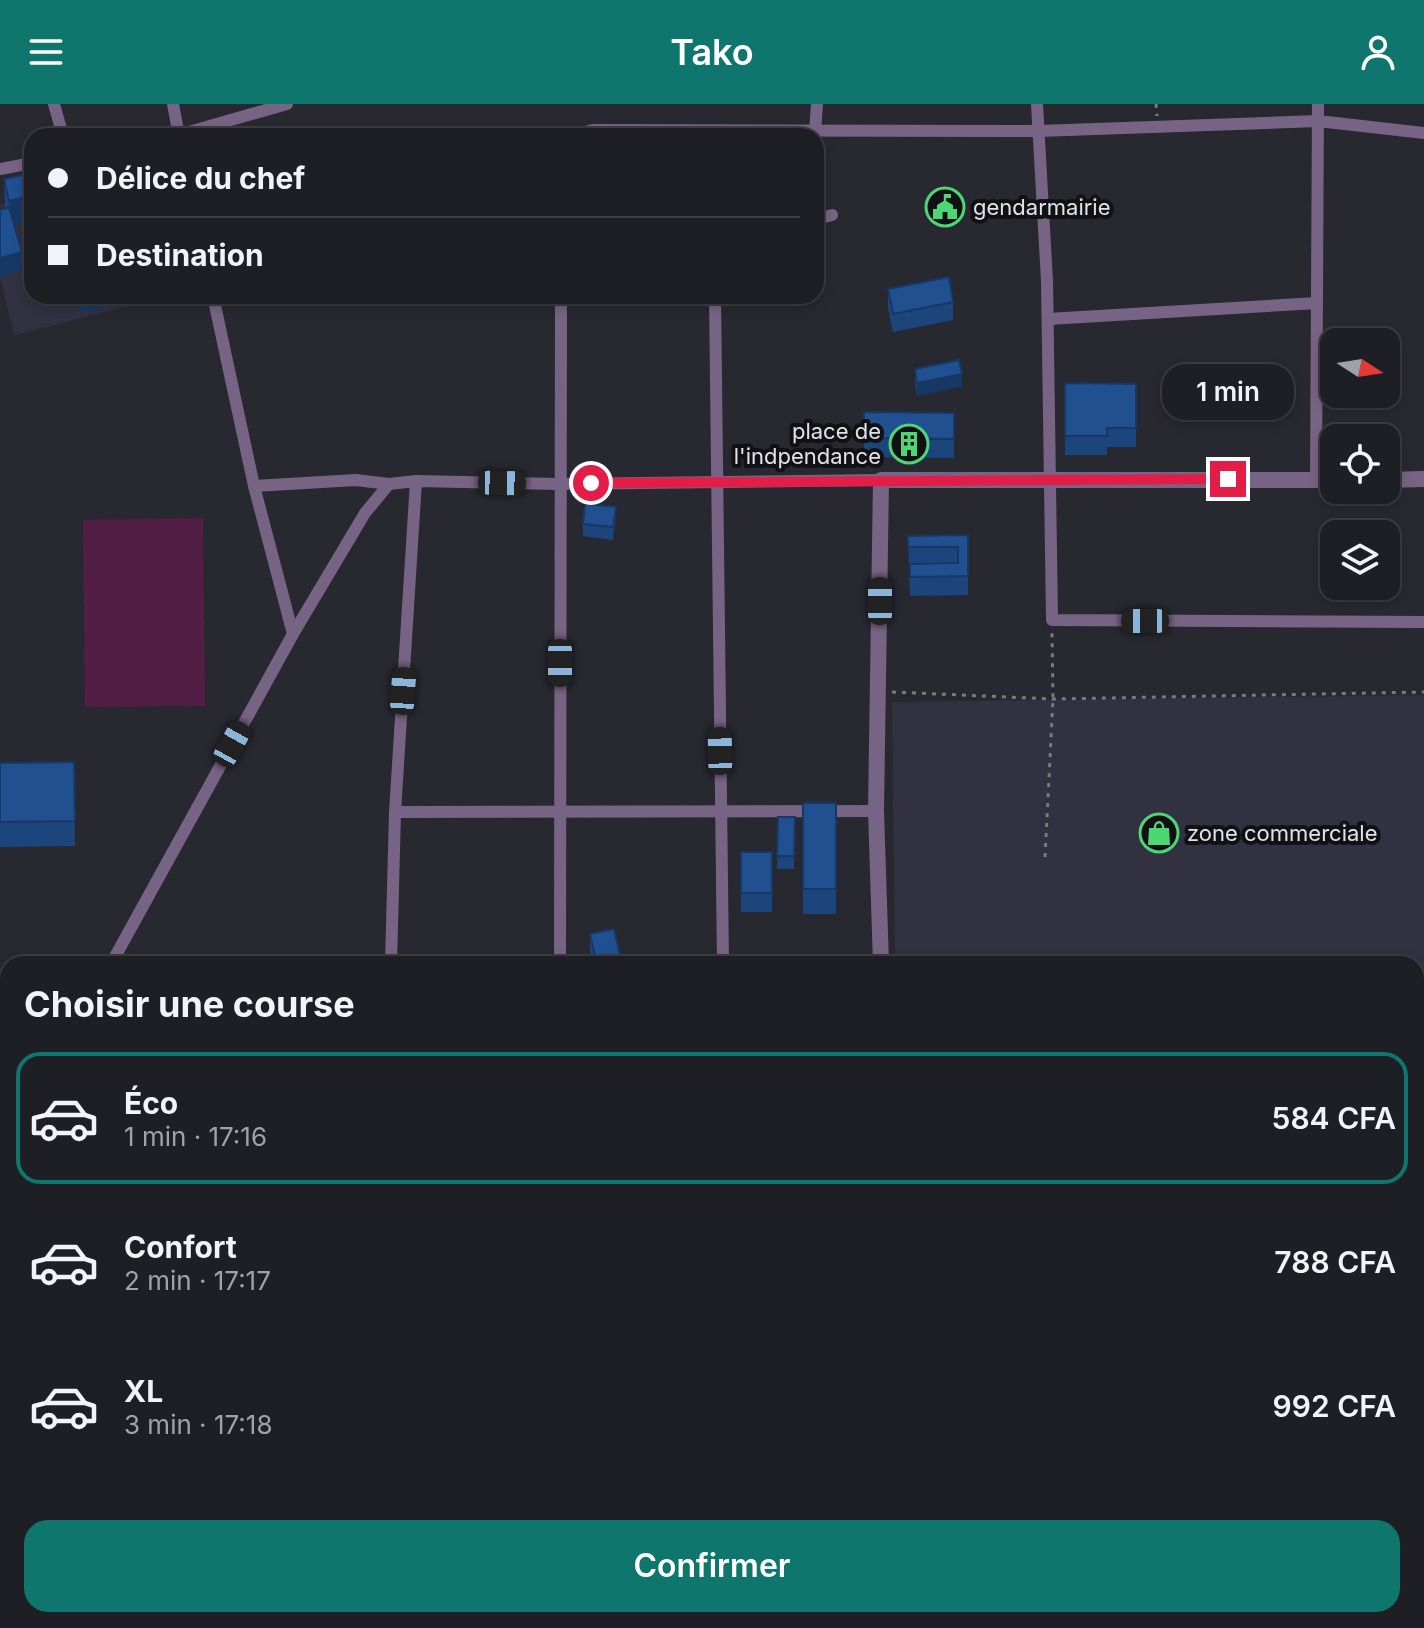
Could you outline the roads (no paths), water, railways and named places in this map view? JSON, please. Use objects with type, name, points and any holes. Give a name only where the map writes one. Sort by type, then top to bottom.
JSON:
[{"type":"street","points":[[54,104],[61,128]]},
{"type":"street","points":[[173,104],[177,128]]},
{"type":"street","points":[[205,128],[287,104]]},
{"type":"street","points":[[815,128],[817,104]]},
{"type":"street","points":[[1037,104],[1048,319],[1052,620],[1424,622]]},
{"type":"street","points":[[1316,480],[1318,104]]},
{"type":"street","points":[[824,133],[1039,131],[1318,121],[1424,133]]},
{"type":"street","points":[[0,169],[24,164]]},
{"type":"street","points":[[824,217],[832,215]]},
{"type":"street","points":[[1048,319],[1317,303]]},
{"type":"street","points":[[215,304],[254,486],[293,634]]},
{"type":"street","points":[[560,956],[561,304]]},
{"type":"street","points":[[715,304],[723,956]]},
{"type":"street","points":[[254,486],[330,480],[389,484],[416,481],[559,484],[1052,478],[1320,480]]},
{"type":"street","points":[[1400,480],[1424,479]]},
{"type":"street","points":[[881,480],[876,811],[881,956]]},
{"type":"street","points":[[391,956],[395,812],[416,481]]},
{"type":"street","points":[[115,956],[293,634],[365,513],[389,484]]},
{"type":"street","points":[[395,812],[876,811]]},
{"type":"place","name":"gendarmairie","points":[[945,207]]},
{"type":"place","name":"place de l'indpendance","points":[[909,444]]},
{"type":"place","name":"zone commerciale","points":[[1159,833]]}]
